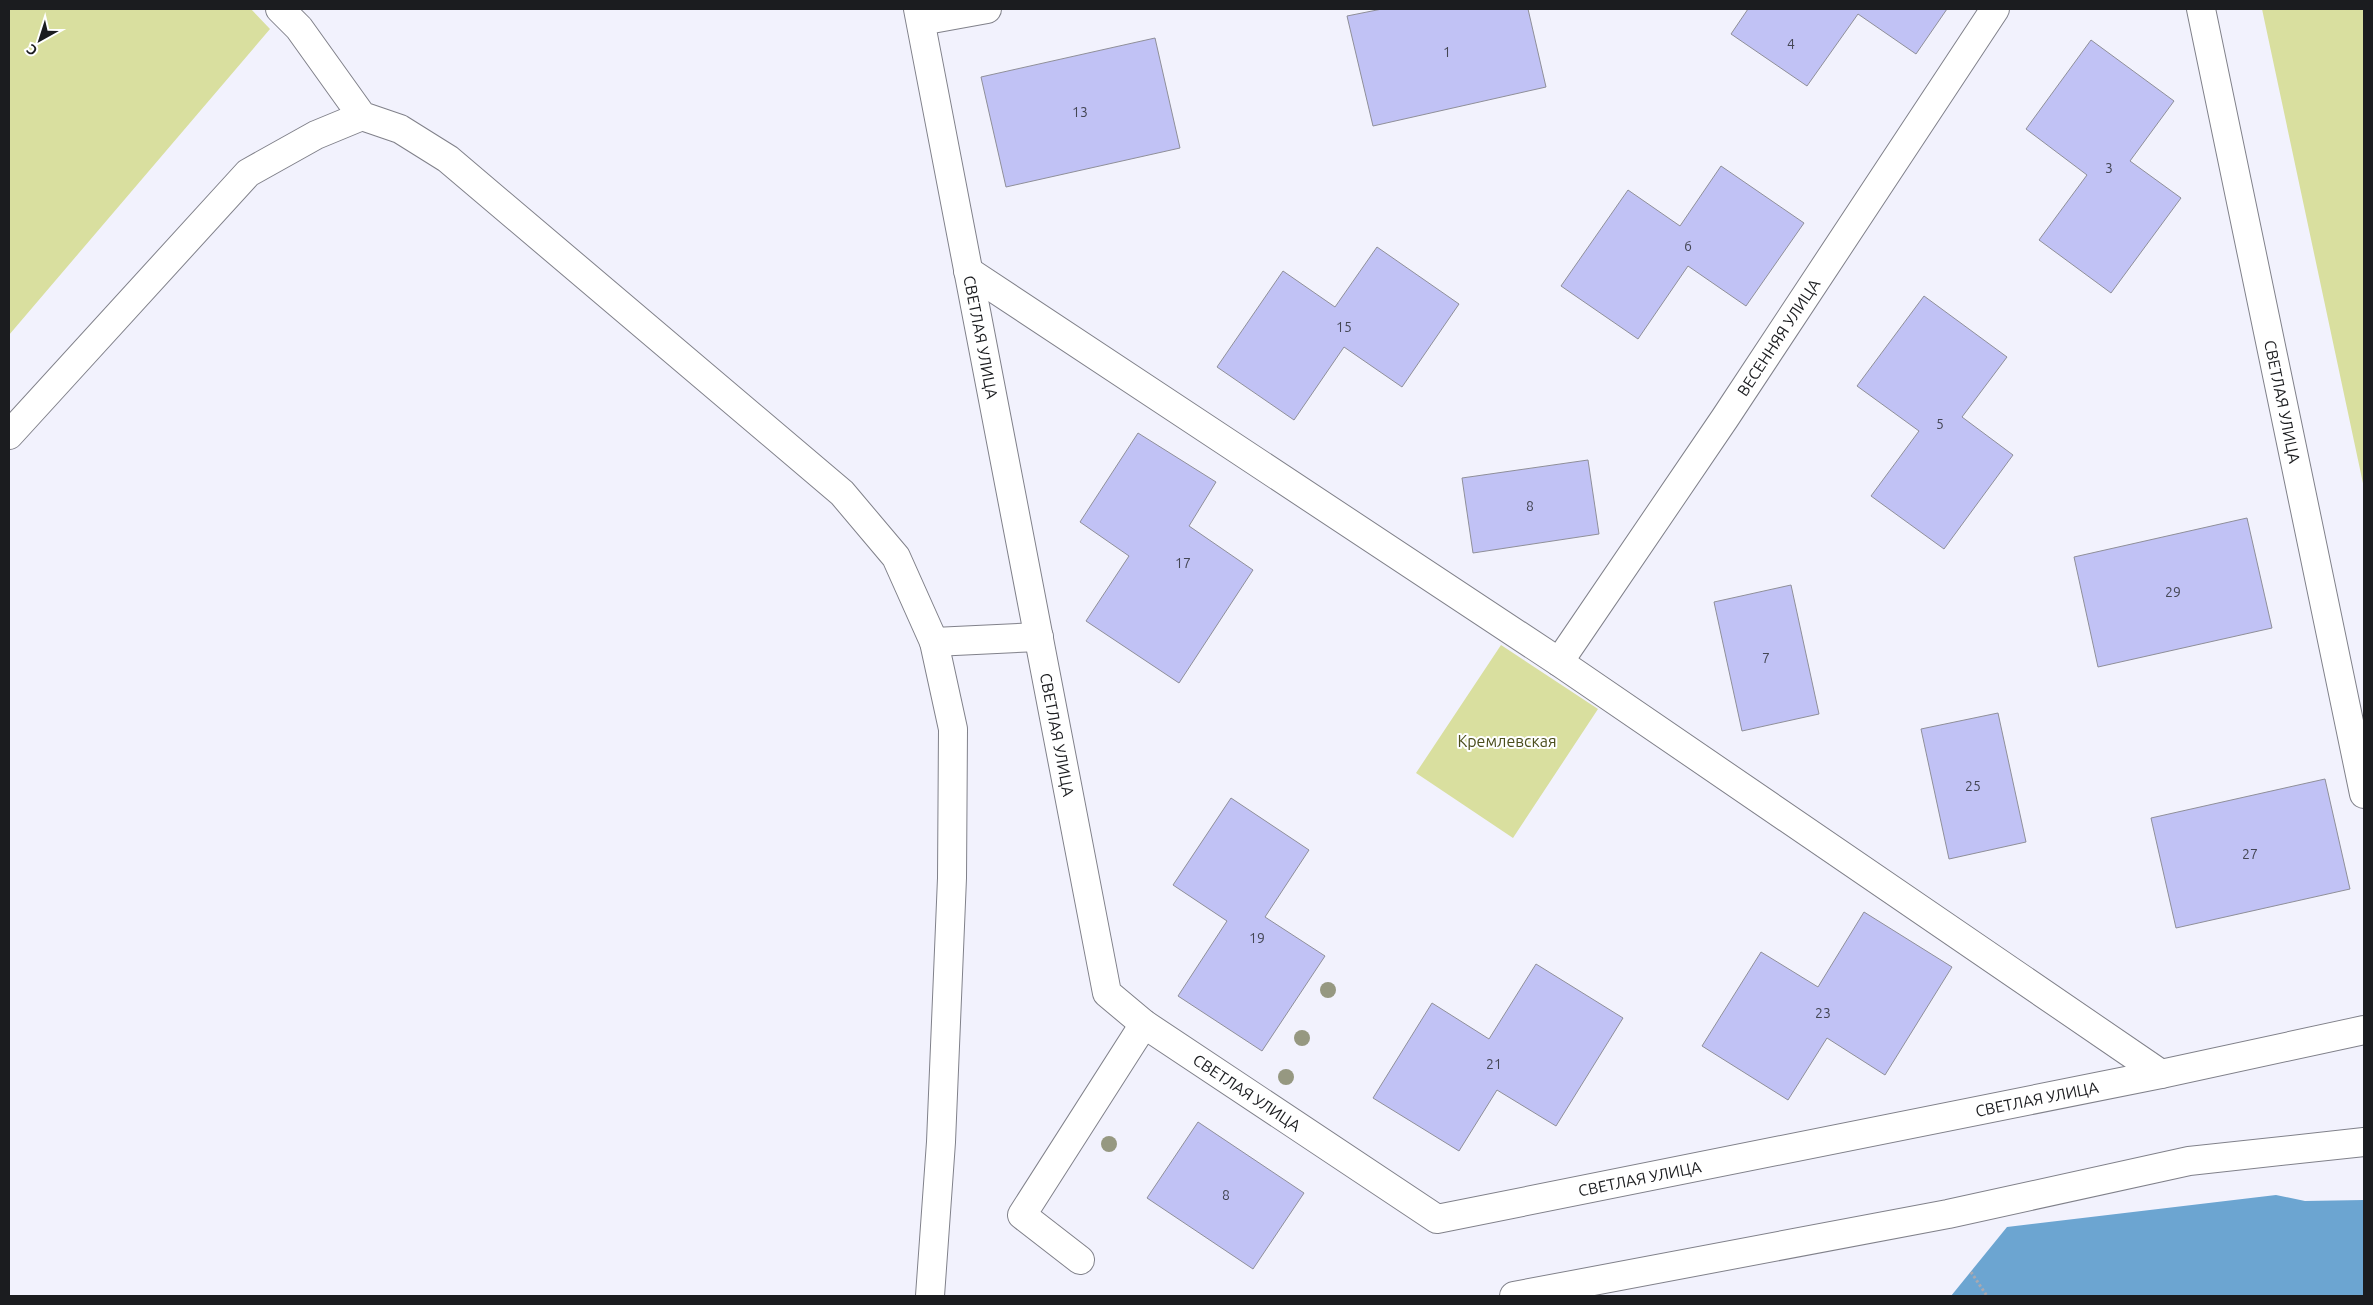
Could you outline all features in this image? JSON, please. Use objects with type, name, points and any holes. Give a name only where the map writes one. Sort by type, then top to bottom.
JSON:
[{"type":"street","points":[[280,9],[299,28],[362,116],[400,129],[448,159],[842,493],[896,557],[934,642],[953,729],[951,897],[941,1142],[930,1296]]},
{"type":"street","points":[[920,15],[987,9]]},
{"type":"street","name":"ВЕСЕННЯЯ УЛИЦА","points":[[1559,662],[1725,418],[1995,9]]},
{"type":"street","name":"СВЕТЛАЯ УЛИЦА","points":[[2201,9],[2364,794]]},
{"type":"street","name":"СВЕТЛАЯ УЛИЦА","points":[[920,15],[1107,993],[1144,1024],[1437,1219],[2161,1074],[2364,1030]]},
{"type":"street","points":[[9,435],[248,174],[316,134],[362,116]]},
{"type":"street","points":[[968,271],[1559,662],[2161,1074]]},
{"type":"street","points":[[934,642],[1038,637]]},
{"type":"street","points":[[1080,1260],[1022,1215],[1144,1024]]},
{"type":"street","points":[[1514,1296],[1948,1214],[2189,1161],[2364,1142]]},
{"type":"path","points":[[1971,1272],[1987,1296]]},
{"type":"green space","points":[[9,9],[251,9],[270,29],[9,335]]},
{"type":"green space","points":[[2262,9],[2364,9],[2364,488]]},
{"type":"green space","name":"Кремлевская","points":[[1501,645],[1598,709],[1513,838],[1416,773]]},
{"type":"water","points":[[2276,1195],[2305,1201],[2364,1200],[2364,1296],[1951,1296],[2007,1227]]},
{"type":"building","points":[[1382,9],[1528,9],[1546,87],[1373,126],[1347,16]]},
{"type":"building","points":[[1748,9],[1947,9],[1916,54],[1858,14],[1807,86],[1731,34]]},
{"type":"building","points":[[1155,38],[1180,148],[1006,187],[981,77]]},
{"type":"building","points":[[2091,40],[2174,101],[2130,161],[2181,198],[2111,293],[2039,240],[2087,175],[2026,129]]},
{"type":"building","points":[[1721,166],[1804,223],[1746,306],[1688,266],[1638,339],[1561,286],[1628,190],[1680,226]]},
{"type":"building","points":[[1377,247],[1459,304],[1402,387],[1344,347],[1294,420],[1217,367],[1283,271],[1335,307]]},
{"type":"building","points":[[1924,296],[2007,357],[1962,417],[2013,455],[1944,549],[1871,496],[1919,431],[1857,386]]},
{"type":"building","points":[[1138,433],[1216,482],[1189,526],[1253,570],[1179,683],[1086,621],[1129,556],[1080,522]]},
{"type":"building","points":[[1588,460],[1599,534],[1473,553],[1462,478]]},
{"type":"building","points":[[2247,518],[2272,628],[2098,667],[2074,557]]},
{"type":"building","points":[[1791,585],[1819,714],[1742,731],[1714,602]]},
{"type":"building","points":[[1998,713],[2026,842],[1949,859],[1921,729]]},
{"type":"building","points":[[2325,779],[2350,889],[2176,928],[2151,818]]},
{"type":"building","points":[[1231,798],[1309,850],[1265,917],[1325,956],[1262,1051],[1178,996],[1227,921],[1173,885]]},
{"type":"building","points":[[1864,912],[1952,967],[1885,1075],[1827,1038],[1788,1100],[1702,1046],[1761,952],[1818,987]]},
{"type":"building","points":[[1536,964],[1623,1018],[1556,1126],[1497,1090],[1459,1151],[1373,1098],[1432,1003],[1489,1039]]},
{"type":"building","points":[[1198,1122],[1304,1193],[1253,1269],[1147,1198]]}]
